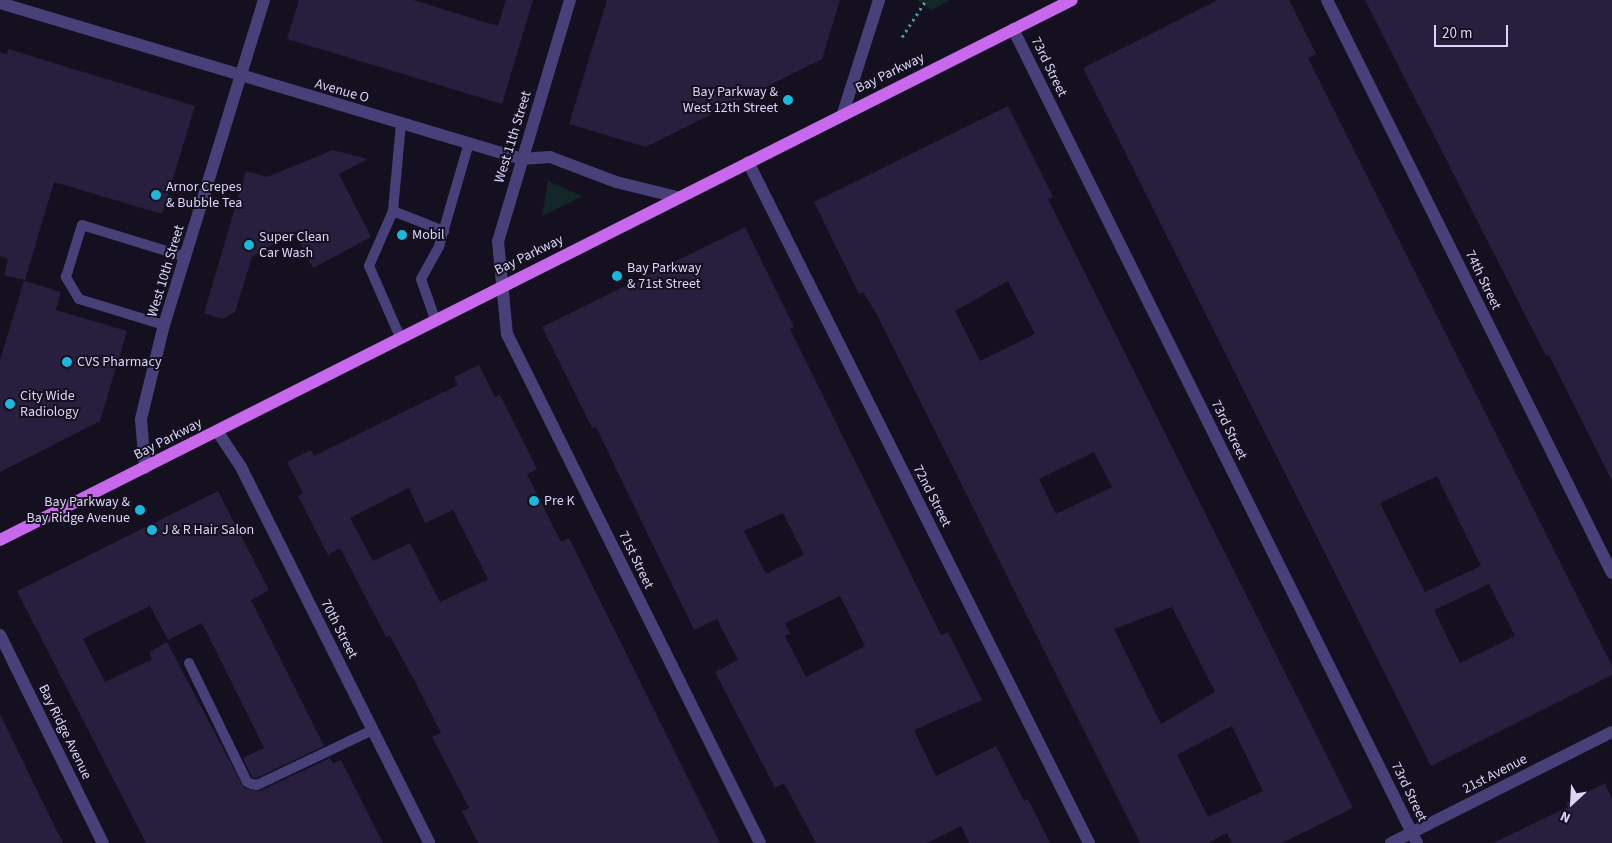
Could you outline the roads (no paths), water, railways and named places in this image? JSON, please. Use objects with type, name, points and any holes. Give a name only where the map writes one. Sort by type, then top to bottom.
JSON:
[{"type":"main road","name":"Bay Parkway","points":[[0,540],[748,162],[843,112],[1072,0]]},
{"type":"street","name":"West 10th Street","points":[[145,468],[141,419],[164,325],[264,0]]},
{"type":"street","name":"West 11th Street","points":[[502,285],[498,241],[570,0]]},
{"type":"street","points":[[843,112],[879,0]]},
{"type":"street","name":"74th Street","points":[[1327,0],[1612,574]]},
{"type":"street","name":"Avenue O","points":[[0,4],[469,144],[522,159],[550,157],[616,182],[677,197]]},
{"type":"street","name":"73rd Street","points":[[1014,30],[1414,838]]},
{"type":"street","name":"72nd Street","points":[[748,162],[1089,843]]},
{"type":"street","name":"71st Street","points":[[502,285],[507,334],[760,843]]},
{"type":"street","name":"70th Street","points":[[217,431],[241,467],[430,843]]},
{"type":"street","name":"Bay Ridge Avenue","points":[[0,635],[103,843]]},
{"type":"street","name":"21st Avenue","points":[[1391,843],[1414,838],[1612,732]]},
{"type":"lane","points":[[400,337],[369,266],[393,210],[401,123]]},
{"type":"lane","points":[[435,319],[421,280],[439,246],[469,144]]},
{"type":"lane","points":[[393,210],[444,231]]},
{"type":"lane","points":[[164,325],[79,299],[66,276],[82,225],[186,257]]},
{"type":"lane","points":[[190,663],[247,782],[252,784],[257,785],[373,730]]},
{"type":"place","name":"Bay Parkway & West 12th Street","points":[[788,100]]},
{"type":"place","name":"Arnor Crepes & Bubble Tea","points":[[156,195]]},
{"type":"place","name":"Mobil","points":[[402,235]]},
{"type":"place","name":"Super Clean Car Wash","points":[[249,245]]},
{"type":"place","name":"Bay Parkway & 71st Street","points":[[617,276]]},
{"type":"place","name":"CVS Pharmacy","points":[[67,362]]},
{"type":"place","name":"City Wide Radiology","points":[[10,404]]},
{"type":"place","name":"Pre K","points":[[534,501]]},
{"type":"place","name":"Bay Parkway & Bay Ridge Avenue","points":[[140,510]]},
{"type":"place","name":"J & R Hair Salon","points":[[152,530]]}]
